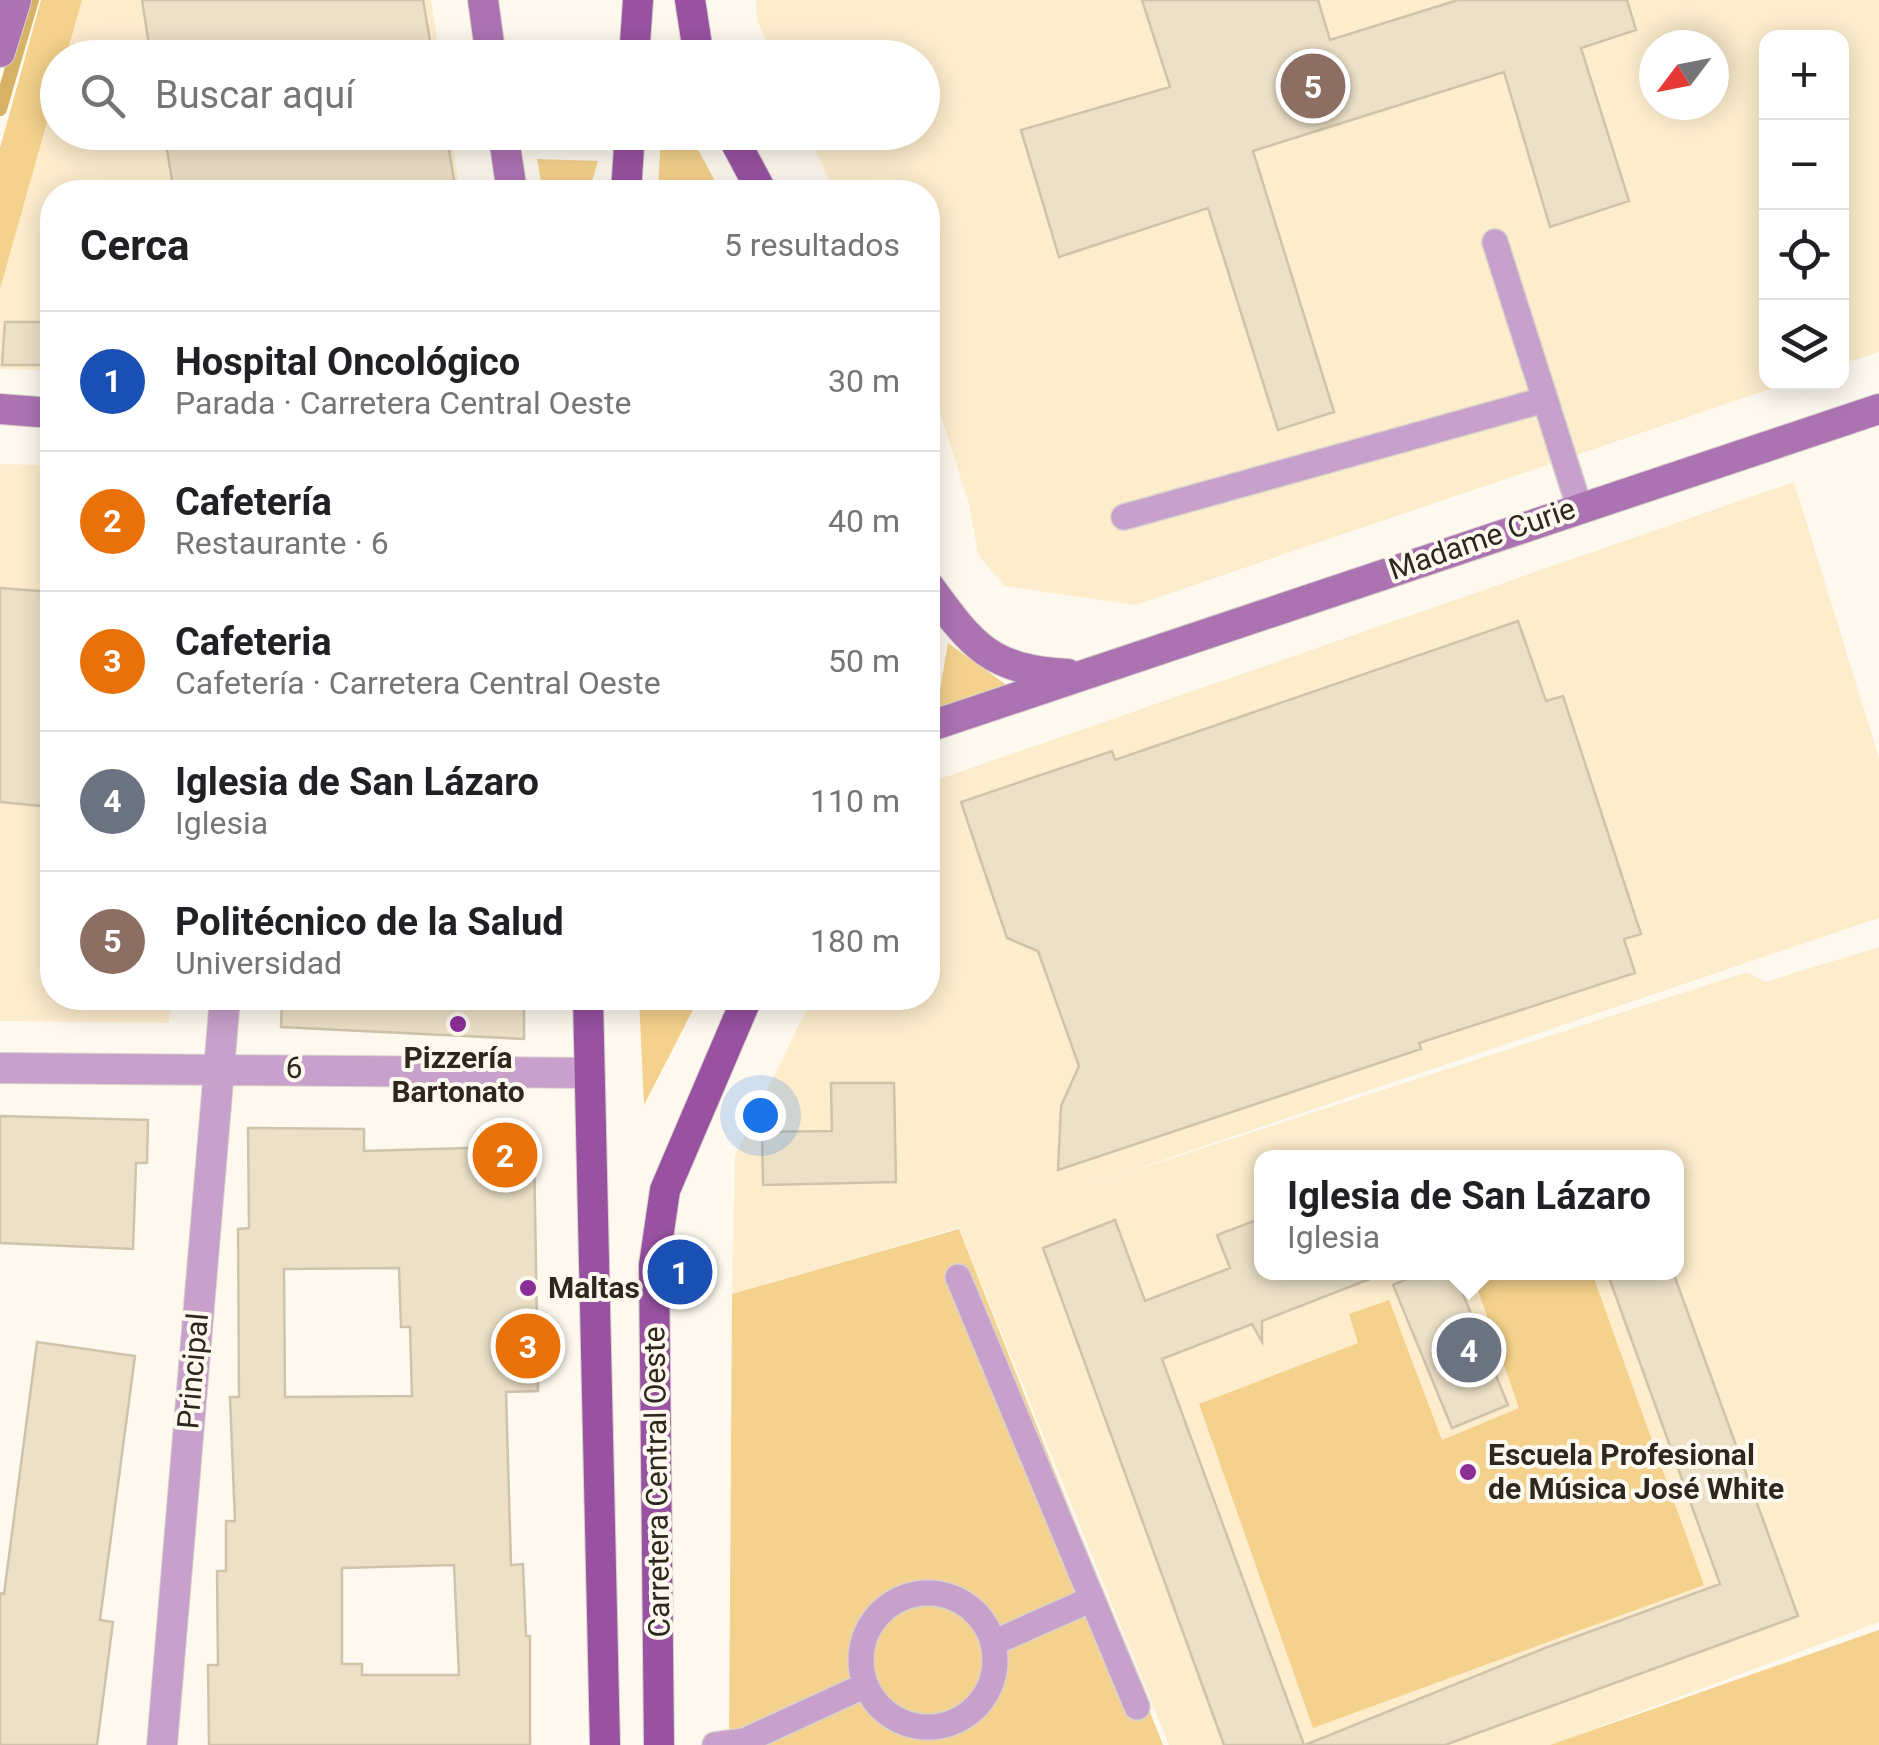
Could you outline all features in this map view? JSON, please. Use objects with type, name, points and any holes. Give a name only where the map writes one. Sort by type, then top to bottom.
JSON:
[{"type":"main road","points":[[0,52],[16,0]]},
{"type":"main road","points":[[482,0],[489,40]]},
{"type":"main road","points":[[635,40],[638,0]]},
{"type":"main road","points":[[690,0],[696,40]]},
{"type":"main road","points":[[506,150],[510,180]]},
{"type":"main road","points":[[627,180],[629,150]]},
{"type":"main road","points":[[740,150],[756,180]]},
{"type":"main road","name":"Madame Curie","points":[[940,723],[1879,409]]},
{"type":"main road","points":[[0,410],[40,412]]},
{"type":"main road","name":"Madame Curie","points":[[940,600],[966,634],[1012,668],[1086,674]]},
{"type":"main road","name":"Carretera Central Oeste","points":[[588,1010],[605,1745]]},
{"type":"main road","name":"Carretera Central Oeste","points":[[659,1745],[654,1265],[665,1190],[742,1010]]},
{"type":"street","name":"Principal","points":[[162,1745],[224,1010]]},
{"type":"street","name":"6","points":[[0,1068],[588,1073]]},
{"type":"lane","points":[[1494,242],[1580,506]]},
{"type":"lane","points":[[1124,516],[1544,400]]},
{"type":"lane","points":[[958,1277],[1137,1707]]},
{"type":"lane","points":[[907,1596],[950,1596],[984,1623],[993,1643],[990,1687],[978,1706],[960,1720],[939,1727],[916,1727],[895,1719],[866,1685],[863,1642],[880,1614],[907,1596]]},
{"type":"lane","points":[[993,1643],[1092,1599]]},
{"type":"lane","points":[[715,1745],[744,1741],[866,1685]]},
{"type":"shaded area","points":[[41,0],[82,0],[71,40],[40,40],[40,147],[0,289],[0,148]]},
{"type":"shaded area","points":[[82,0],[431,0],[437,40],[71,40]]},
{"type":"shaded area","points":[[756,0],[1879,0],[1879,352],[1849,362],[1849,30],[1759,30],[1759,390],[1767,390],[1135,605],[1004,586],[978,554],[969,504],[940,413],[940,180],[829,180],[815,150],[940,150],[940,40],[766,40],[757,20]]},
{"type":"shaded area","points":[[40,147],[454,150],[458,180],[40,180],[40,371],[0,369],[0,289]]},
{"type":"shaded area","points":[[660,150],[698,150],[714,180],[659,180]]},
{"type":"shaded area","points":[[537,159],[598,161],[592,180],[541,180]]},
{"type":"shaded area","points":[[0,464],[40,465],[40,1010],[170,1010],[169,1023],[0,1021]]},
{"type":"shaded area","points":[[1794,482],[1879,758],[1879,918],[1092,1184],[1747,972],[1765,982],[1879,947],[1879,1622],[1551,1745],[1169,1745],[959,1228],[732,1294],[735,1156],[806,1010],[940,1010],[940,779]]},
{"type":"shaded area","points":[[948,643],[1008,686],[940,706]]},
{"type":"shaded area","points":[[640,1010],[693,1010],[644,1105]]},
{"type":"shaded area","points":[[959,1229],[1163,1745],[729,1745],[732,1294]]},
{"type":"shaded area","points":[[1474,1280],[1595,1280],[1704,1585],[1313,1728],[1199,1404],[1358,1343],[1349,1314],[1389,1300],[1442,1440],[1519,1408]]},
{"type":"shaded area","points":[[1879,1630],[1879,1745],[1550,1745]]},
{"type":"building","points":[[142,0],[423,0],[430,40],[148,40]]},
{"type":"building","points":[[1142,0],[1318,0],[1330,40],[1458,0],[1627,0],[1636,30],[1581,48],[1629,201],[1550,227],[1504,72],[1253,151],[1334,412],[1278,430],[1208,208],[1059,257],[1021,130],[1170,87]]},
{"type":"building","points":[[167,150],[449,150],[454,180],[172,180]]},
{"type":"building","points":[[5,322],[40,322],[40,365],[2,365]]},
{"type":"building","points":[[0,588],[40,591],[40,806],[0,802]]},
{"type":"building","points":[[1518,621],[1546,701],[1563,696],[1641,934],[1624,939],[1635,973],[1419,1043],[1421,1049],[1058,1170],[1061,1106],[1079,1066],[1038,951],[1007,938],[961,802],[1112,751],[1115,760]]},
{"type":"building","points":[[282,1010],[524,1010],[524,1039],[281,1027]]},
{"type":"building","points":[[831,1083],[894,1083],[896,1182],[763,1185],[762,1132],[832,1131]]},
{"type":"building","points":[[0,1116],[148,1120],[147,1163],[136,1163],[133,1249],[0,1243]]},
{"type":"building","points":[[248,1128],[364,1129],[364,1151],[534,1146],[538,1391],[506,1392],[511,1565],[523,1564],[526,1636],[530,1636],[530,1745],[209,1745],[208,1665],[218,1665],[217,1571],[226,1571],[226,1521],[235,1521],[230,1397],[239,1397],[238,1229],[249,1228]],"holes":[[[399,1268],[401,1327],[410,1327],[412,1396],[285,1397],[284,1269]],[[454,1565],[459,1675],[362,1675],[362,1664],[342,1664],[342,1568]]]},
{"type":"building","points":[[1115,1220],[1145,1301],[1230,1268],[1217,1235],[1254,1221],[1254,1280],[1367,1280],[1262,1321],[1262,1342],[1252,1324],[1162,1359],[1304,1745],[1224,1745],[1043,1248]]},
{"type":"building","points":[[1405,1280],[1457,1280],[1508,1405],[1452,1428],[1393,1285]]},
{"type":"building","points":[[1610,1280],[1676,1280],[1798,1616],[1445,1745],[1305,1745],[1545,1648],[1720,1584]]},
{"type":"building","points":[[37,1342],[135,1356],[100,1620],[113,1622],[97,1745],[0,1745],[0,1593],[4,1594]]},
{"type":"waterway","points":[[0,109],[32,0]]},
{"type":"place","name":"Politécnico de la Salud","points":[[1313,86]]},
{"type":"place","name":"Pizzería Bartonato","points":[[458,1024]]},
{"type":"place","name":"Cafetería","points":[[505,1155]]},
{"type":"place","name":"Hospital Oncológico","points":[[680,1272]]},
{"type":"place","name":"Maltas","points":[[528,1288]]},
{"type":"place","name":"Cafeteria","points":[[528,1346]]},
{"type":"place","name":"Iglesia de San Lázaro","points":[[1469,1350]]},
{"type":"place","name":"Escuela Profesional de Música José White","points":[[1468,1472]]}]
